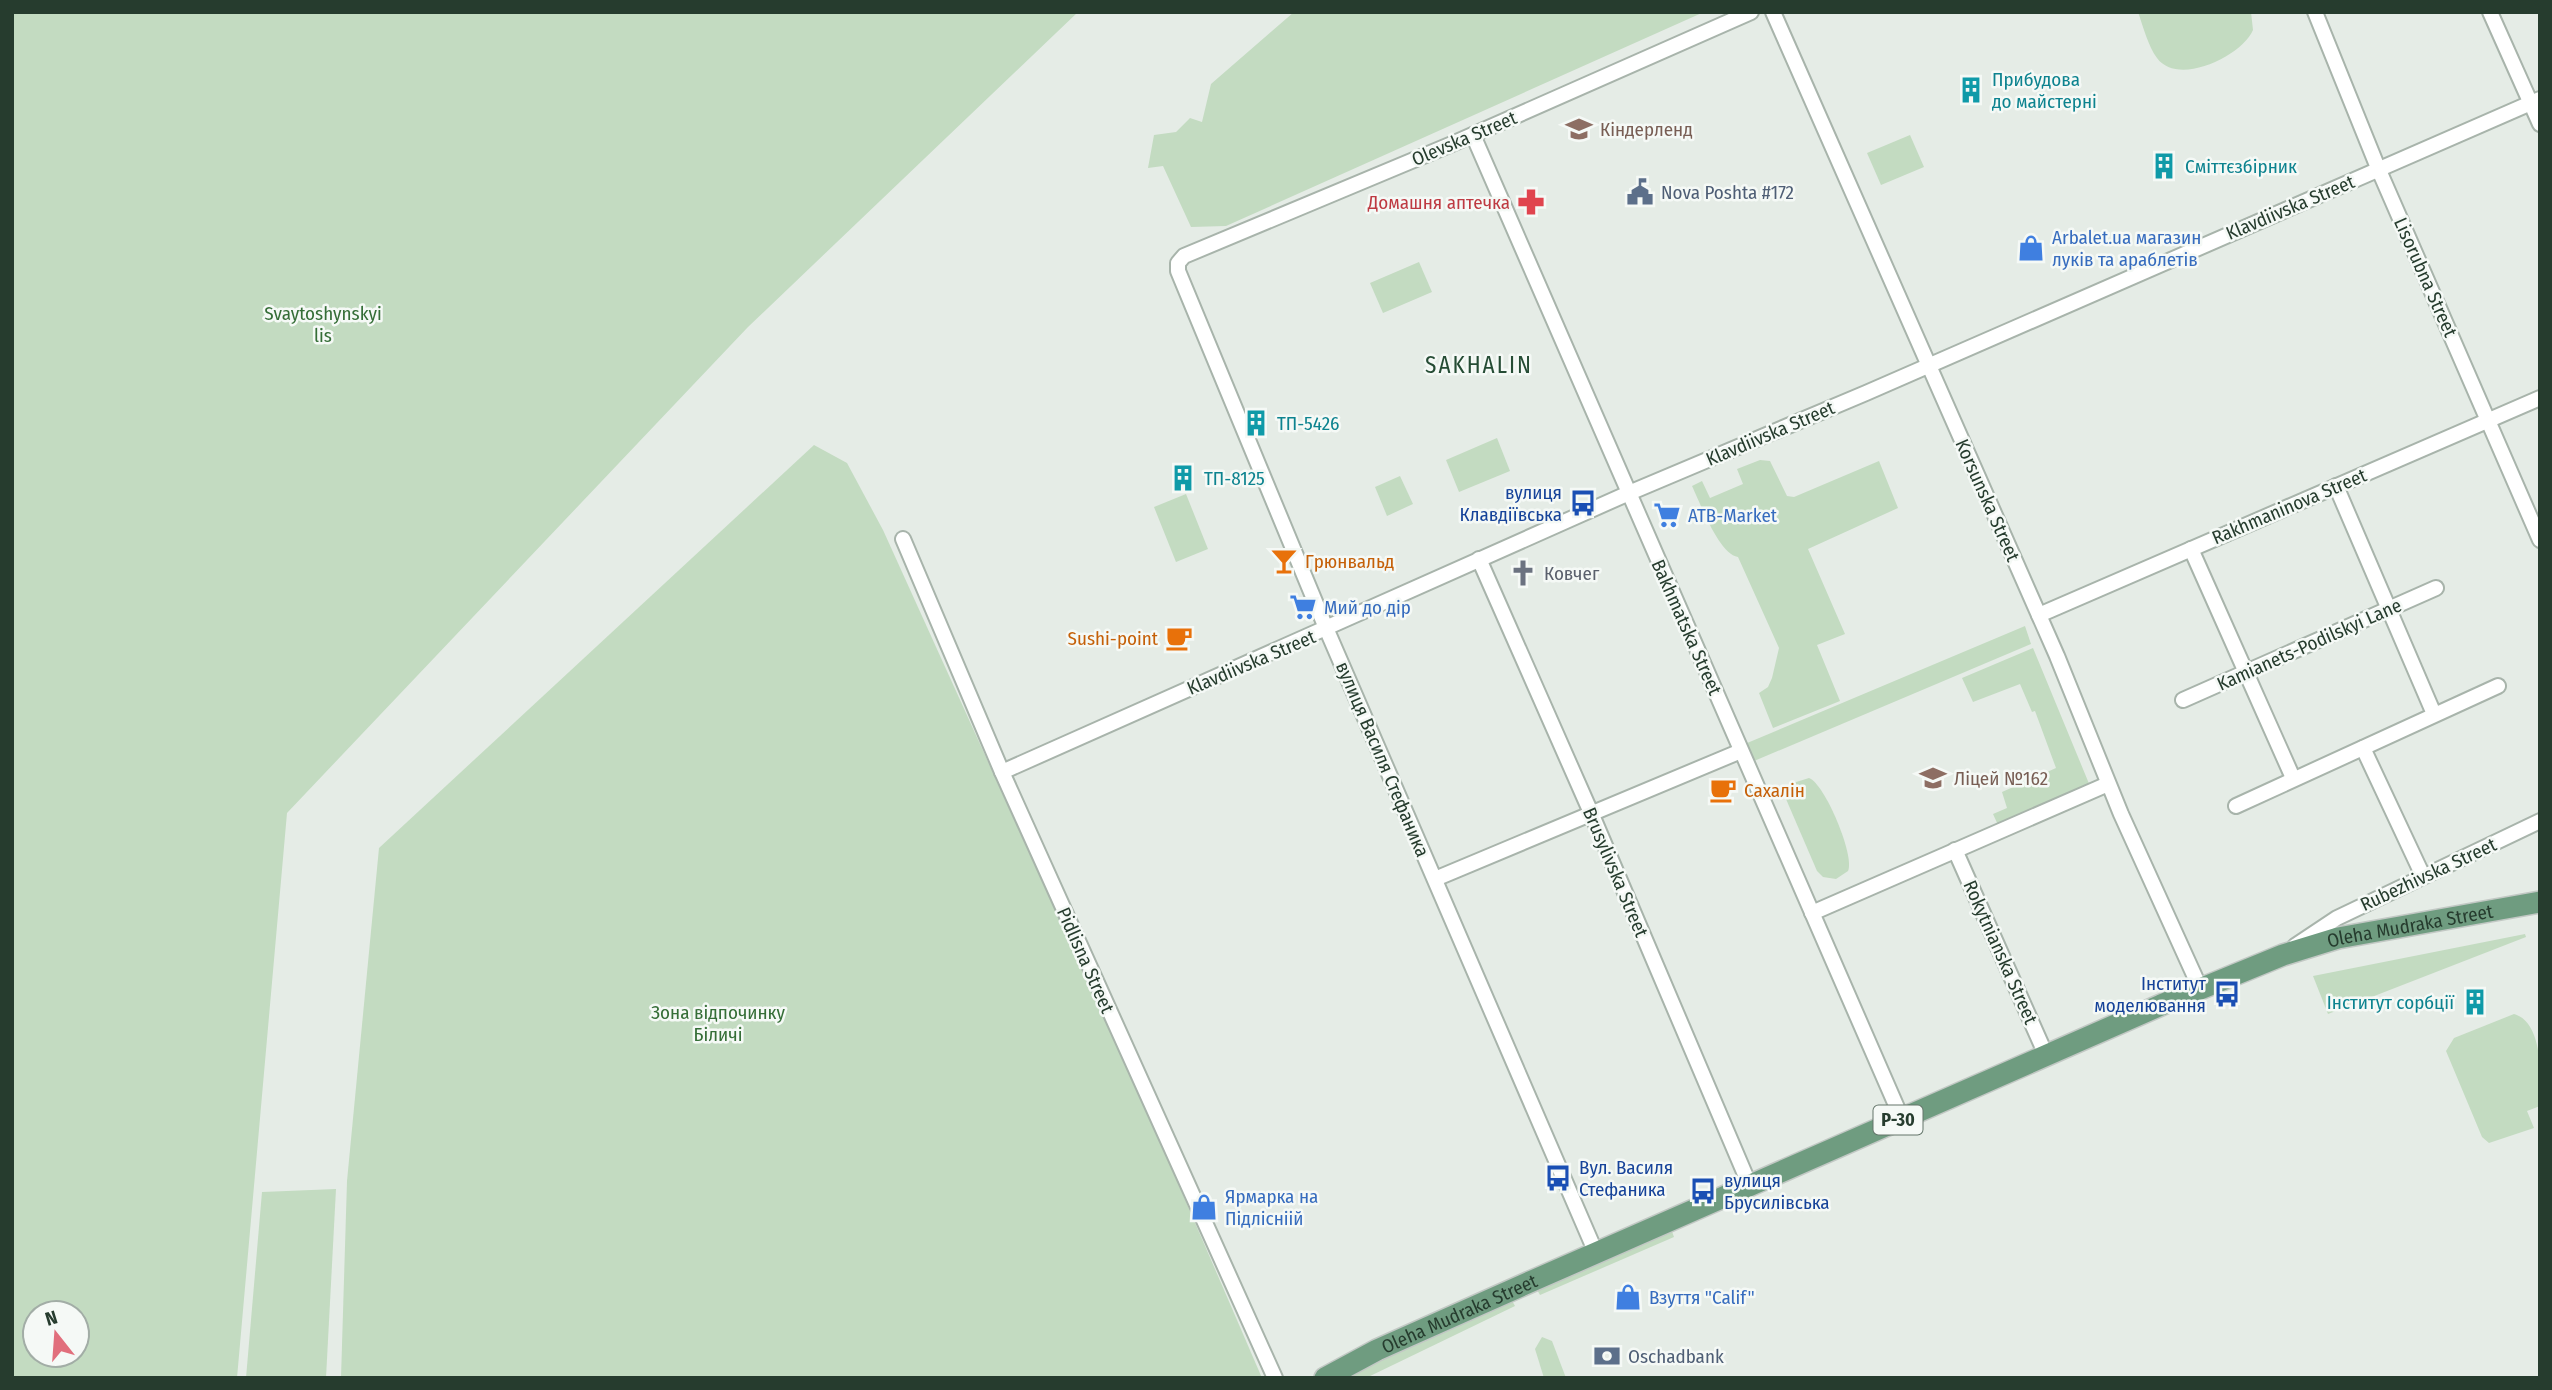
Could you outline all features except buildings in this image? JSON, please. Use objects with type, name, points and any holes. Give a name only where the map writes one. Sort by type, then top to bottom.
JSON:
[{"type":"main road","name":"Oleha Mudraka Street","points":[[2283,954],[2338,938],[2540,902]]},
{"type":"main road","name":"Р-30","points":[[1596,1253],[2283,954]]},
{"type":"main road","name":"Oleha Mudraka Street","points":[[1325,1378],[1377,1350],[1596,1253]]},
{"type":"street","name":"Olevska Street","points":[[1178,263],[1184,256],[1473,135],[1751,12]]},
{"type":"street","name":"Korsunska Street","points":[[1773,12],[2039,615],[2108,783],[2200,988]]},
{"type":"street","name":"Lisorubna Street","points":[[2315,12],[2378,168],[2540,540]]},
{"type":"street","points":[[2490,12],[2535,101],[2540,124]]},
{"type":"street","name":"Klavdiivska Street","points":[[1002,772],[1629,493],[1929,366],[2535,101]]},
{"type":"street","name":"Bakhmatska Street","points":[[1473,135],[1902,1119]]},
{"type":"street","name":"вулиця Василя Стефаника","points":[[1178,263],[1178,271],[1258,458],[1326,628],[1596,1253]]},
{"type":"street","name":"Rakhmaninova Street","points":[[2039,615],[2540,398]]},
{"type":"street","points":[[2336,486],[2434,714]]},
{"type":"street","name":"Pidlisna Street","points":[[903,539],[1002,772],[1275,1378]]},
{"type":"street","points":[[2191,549],[2293,778]]},
{"type":"street","name":"Brusylivska Street","points":[[1479,559],[1592,815],[1750,1186]]},
{"type":"street","name":"Kamianets-Podilskyi Lane","points":[[2183,700],[2435,589]]},
{"type":"street","points":[[2236,806],[2498,686]]},
{"type":"street","points":[[2363,748],[2423,876]]},
{"type":"street","points":[[1435,879],[1741,751]]},
{"type":"street","points":[[1812,913],[2108,783]]},
{"type":"street","name":"Rubezhivska Street","points":[[2283,954],[2337,918],[2540,821]]},
{"type":"street","name":"Rokytnianska Street","points":[[1955,850],[2046,1055]]},
{"type":"green space","name":"Svaytoshynskyi lis","points":[[12,12],[1078,12],[748,327],[287,813],[237,1378],[12,1378]]},
{"type":"green space","points":[[1294,12],[1704,12],[1226,226],[1191,227],[1163,166],[1148,168],[1154,135],[1176,132],[1190,118],[1202,122],[1211,84]]},
{"type":"green space","points":[[2138,12],[2251,12],[2253,30],[2247,40],[2223,58],[2209,65],[2179,70],[2167,66],[2157,58],[2148,42]]},
{"type":"green space","points":[[1910,135],[1924,167],[1881,185],[1867,153]]},
{"type":"green space","points":[[1419,262],[1432,292],[1383,313],[1370,283]]},
{"type":"green space","points":[[1497,438],[1510,471],[1459,492],[1446,460]]},
{"type":"green space","name":"Зона відпочинку Біличі","points":[[814,445],[847,463],[883,530],[1155,1130],[1262,1378],[341,1378],[347,1181],[379,848]]},
{"type":"green space","points":[[1760,460],[1770,461],[1787,496],[1794,497],[1879,461],[1898,508],[1808,549],[1845,634],[1817,645],[1840,701],[1773,728],[1759,693],[1768,687],[1772,678],[1779,648],[1738,557],[1731,554],[1717,538],[1692,486],[1702,481],[1710,498],[1743,484],[1737,469]]},
{"type":"green space","points":[[1400,476],[1413,504],[1387,516],[1375,487]]},
{"type":"green space","points":[[1186,494],[1208,549],[1176,562],[1154,507]]},
{"type":"green space","points":[[2025,626],[2031,644],[1747,764],[1740,746]]},
{"type":"green space","points":[[2033,648],[2090,786],[1998,825],[1993,814],[2007,808],[2002,792],[2056,768],[2035,711],[2032,712],[2020,684],[1973,702],[1962,678]]},
{"type":"green space","points":[[1809,778],[1816,783],[1830,806],[1847,851],[1848,871],[1836,879],[1823,877],[1817,871],[1786,799],[1793,783]]},
{"type":"green space","points":[[2525,934],[2526,937],[2328,1014],[2313,976]]},
{"type":"green space","points":[[2514,1014],[2524,1020],[2536,1040],[2540,1068],[2540,1106],[2527,1111],[2534,1128],[2489,1143],[2482,1137],[2446,1051],[2454,1038]]},
{"type":"green space","points":[[336,1189],[326,1378],[246,1378],[262,1192]]},
{"type":"green space","points":[[1670,1226],[1674,1237],[1540,1295],[1535,1286]]},
{"type":"green space","points":[[1510,1297],[1515,1306],[1366,1378],[1353,1378],[1351,1373]]},
{"type":"green space","points":[[1542,1337],[1552,1341],[1566,1378],[1544,1378],[1535,1349]]},
{"type":"place","name":"Прибудова до майстерні","points":[[1971,90]]},
{"type":"place","name":"Кіндерленд","points":[[1579,129]]},
{"type":"place","name":"Сміттєзбірник","points":[[2164,166]]},
{"type":"place","name":"Nova Poshta #172","points":[[1640,192]]},
{"type":"place","name":"Домашня аптечка","points":[[1531,202]]},
{"type":"place","name":"Arbalet.ua магазин луків та араблетів","points":[[2031,248]]},
{"type":"place","name":"ТП-5426","points":[[1256,423]]},
{"type":"place","name":"ТП-8125","points":[[1183,478]]},
{"type":"place","name":"вулиця Клавдіївська","points":[[1583,503]]},
{"type":"place","name":"ATB-Market","points":[[1667,515]]},
{"type":"place","name":"Грюнвальд","points":[[1284,561]]},
{"type":"place","name":"Ковчег","points":[[1523,573]]},
{"type":"place","name":"Мий до дір","points":[[1303,607]]},
{"type":"place","name":"Sushi-point","points":[[1179,638]]},
{"type":"place","name":"Ліцей №162","points":[[1933,778]]},
{"type":"place","name":"Сахалін","points":[[1723,790]]},
{"type":"place","name":"Інститут моделювання","points":[[2227,994]]},
{"type":"place","name":"Інститут сорбції","points":[[2475,1002]]},
{"type":"place","name":"Вул. Василя Стефаника","points":[[1558,1178]]},
{"type":"place","name":"вулиця Брусилівська","points":[[1703,1191]]},
{"type":"place","name":"Ярмарка на Підлісніій","points":[[1204,1207]]},
{"type":"place","name":"Взуття \"Calif\"","points":[[1628,1297]]},
{"type":"place","name":"Oschadbank","points":[[1607,1356]]},
{"type":"district","name":"SAKHALIN","points":[[1479,365]]}]
